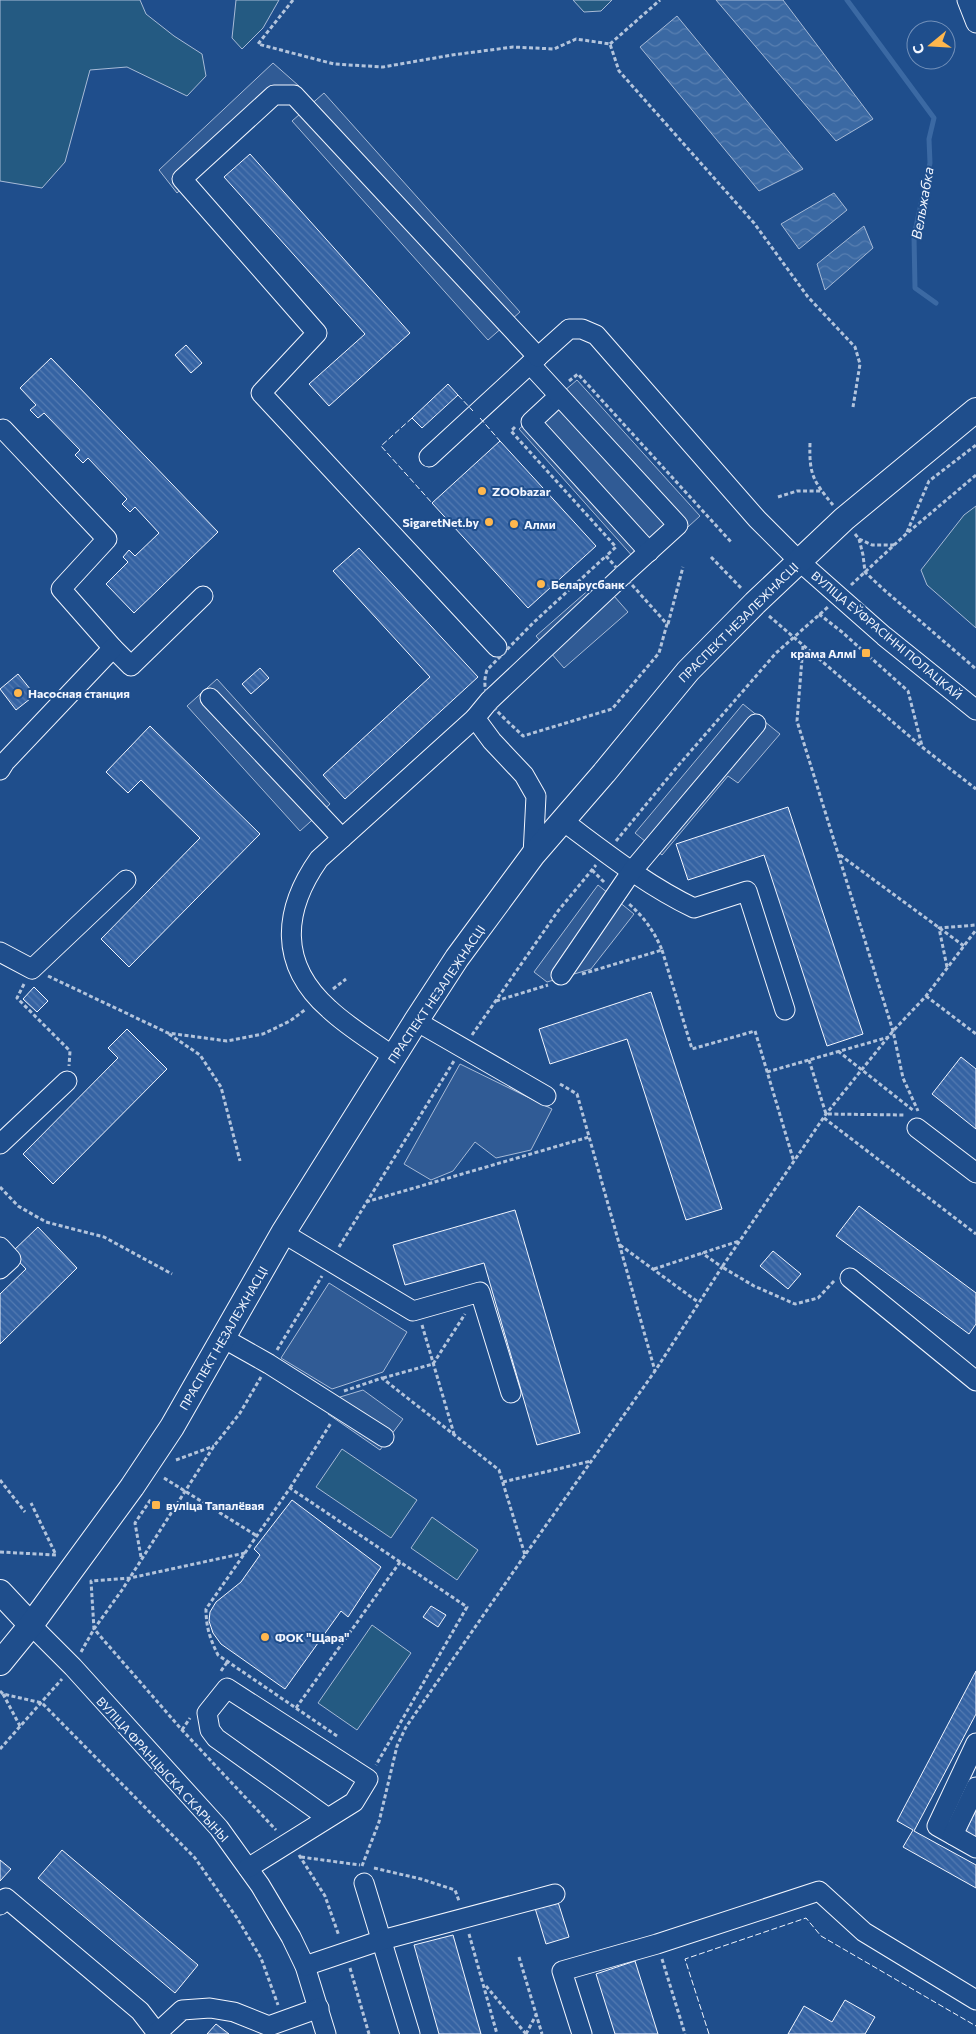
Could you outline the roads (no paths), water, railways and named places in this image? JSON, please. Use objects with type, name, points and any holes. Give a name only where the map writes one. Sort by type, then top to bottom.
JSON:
[{"type":"main road","name":"ПРАСПЕКТ НЕЗАЛЕЖНАСЦІ","points":[[0,1663],[31,1625],[132,1487],[167,1434],[283,1233],[416,1021],[457,958],[533,855],[688,671],[755,603],[844,519],[976,410]]},
{"type":"main road","points":[[0,1592],[31,1625]]},
{"type":"street","points":[[967,0],[976,23]]},
{"type":"street","points":[[394,1056],[329,1009],[307,986],[293,955],[290,925],[294,905],[305,879],[319,859],[475,718],[489,702],[678,525],[559,396],[534,361],[294,95],[274,95],[182,179],[317,333],[261,393],[498,647]]},
{"type":"street","name":"ВУЛІЦА ЕЎФРАСІННІ ПОЛАЦКАЙ","points":[[534,361],[569,329],[582,329],[596,335],[757,519],[799,561],[976,710]]},
{"type":"street","points":[[429,457],[534,361]]},
{"type":"street","points":[[559,396],[531,422],[648,552]]},
{"type":"street","points":[[3,429],[108,539],[61,589],[131,666],[203,596]]},
{"type":"street","points":[[2,763],[113,648]]},
{"type":"street","points":[[210,698],[342,838]]},
{"type":"street","points":[[475,718],[492,741],[524,775],[536,796],[533,855]]},
{"type":"street","points":[[562,974],[632,871],[756,724]]},
{"type":"street","points":[[563,821],[671,897],[694,908],[748,891],[786,1010]]},
{"type":"street","points":[[0,952],[32,969],[126,880]]},
{"type":"street","points":[[416,1021],[471,1041],[549,1088]]},
{"type":"street","points":[[0,1144],[67,1081]]},
{"type":"street","points":[[918,1121],[976,1173]]},
{"type":"street","points":[[283,1233],[413,1310],[480,1292],[510,1393]]},
{"type":"street","points":[[0,1246],[11,1259],[0,1269]]},
{"type":"street","points":[[844,1277],[976,1381]]},
{"type":"street","points":[[223,1338],[269,1364],[384,1437]]},
{"type":"street","name":"ВУЛІЦА ФРАНЦЫСКА СКАРЫНЫ","points":[[31,1625],[73,1667],[219,1828],[248,1868],[291,1937],[305,1966],[326,2034]]},
{"type":"street","points":[[248,1868],[354,1802],[372,1771],[226,1688],[207,1713],[210,1730],[216,1738],[328,1818]]},
{"type":"street","points":[[976,1744],[937,1826],[976,1848]]},
{"type":"street","points":[[953,1835],[976,1787]]},
{"type":"street","points":[[363,1874],[410,2034]]},
{"type":"street","points":[[582,2034],[562,1971],[657,1944],[819,1891],[836,1909],[864,1932],[976,2000]]},
{"type":"street","points":[[305,1966],[382,1940],[555,1894]]},
{"type":"street","points":[[0,1905],[6,1898],[140,2011],[156,2033],[182,2010],[210,2008],[234,2012],[274,2027],[319,2008]]},
{"type":"water","points":[[716,0],[783,0],[873,119],[836,141]]},
{"type":"water","points":[[677,16],[803,169],[759,191],[640,47]]},
{"type":"water","points":[[834,193],[847,210],[799,249],[781,224]]},
{"type":"water","points":[[864,226],[873,248],[825,290],[817,264]]},
{"type":"waterway","name":"Вельжабка","points":[[847,0],[934,118],[929,139],[930,163],[914,236],[915,288],[936,303]]},
{"type":"place","name":"ZOObazar","points":[[482,491]]},
{"type":"place","name":"SigaretNet.by","points":[[489,522]]},
{"type":"place","name":"Алми","points":[[514,524]]},
{"type":"place","name":"Беларусбанк","points":[[541,584]]},
{"type":"place","name":"крама Алмі","points":[[866,653]]},
{"type":"place","name":"Насосная станция","points":[[18,693]]},
{"type":"place","name":"вуліца Тапалёвая","points":[[156,1505]]},
{"type":"place","name":"ФОК \"Щара\"","points":[[265,1637]]}]
